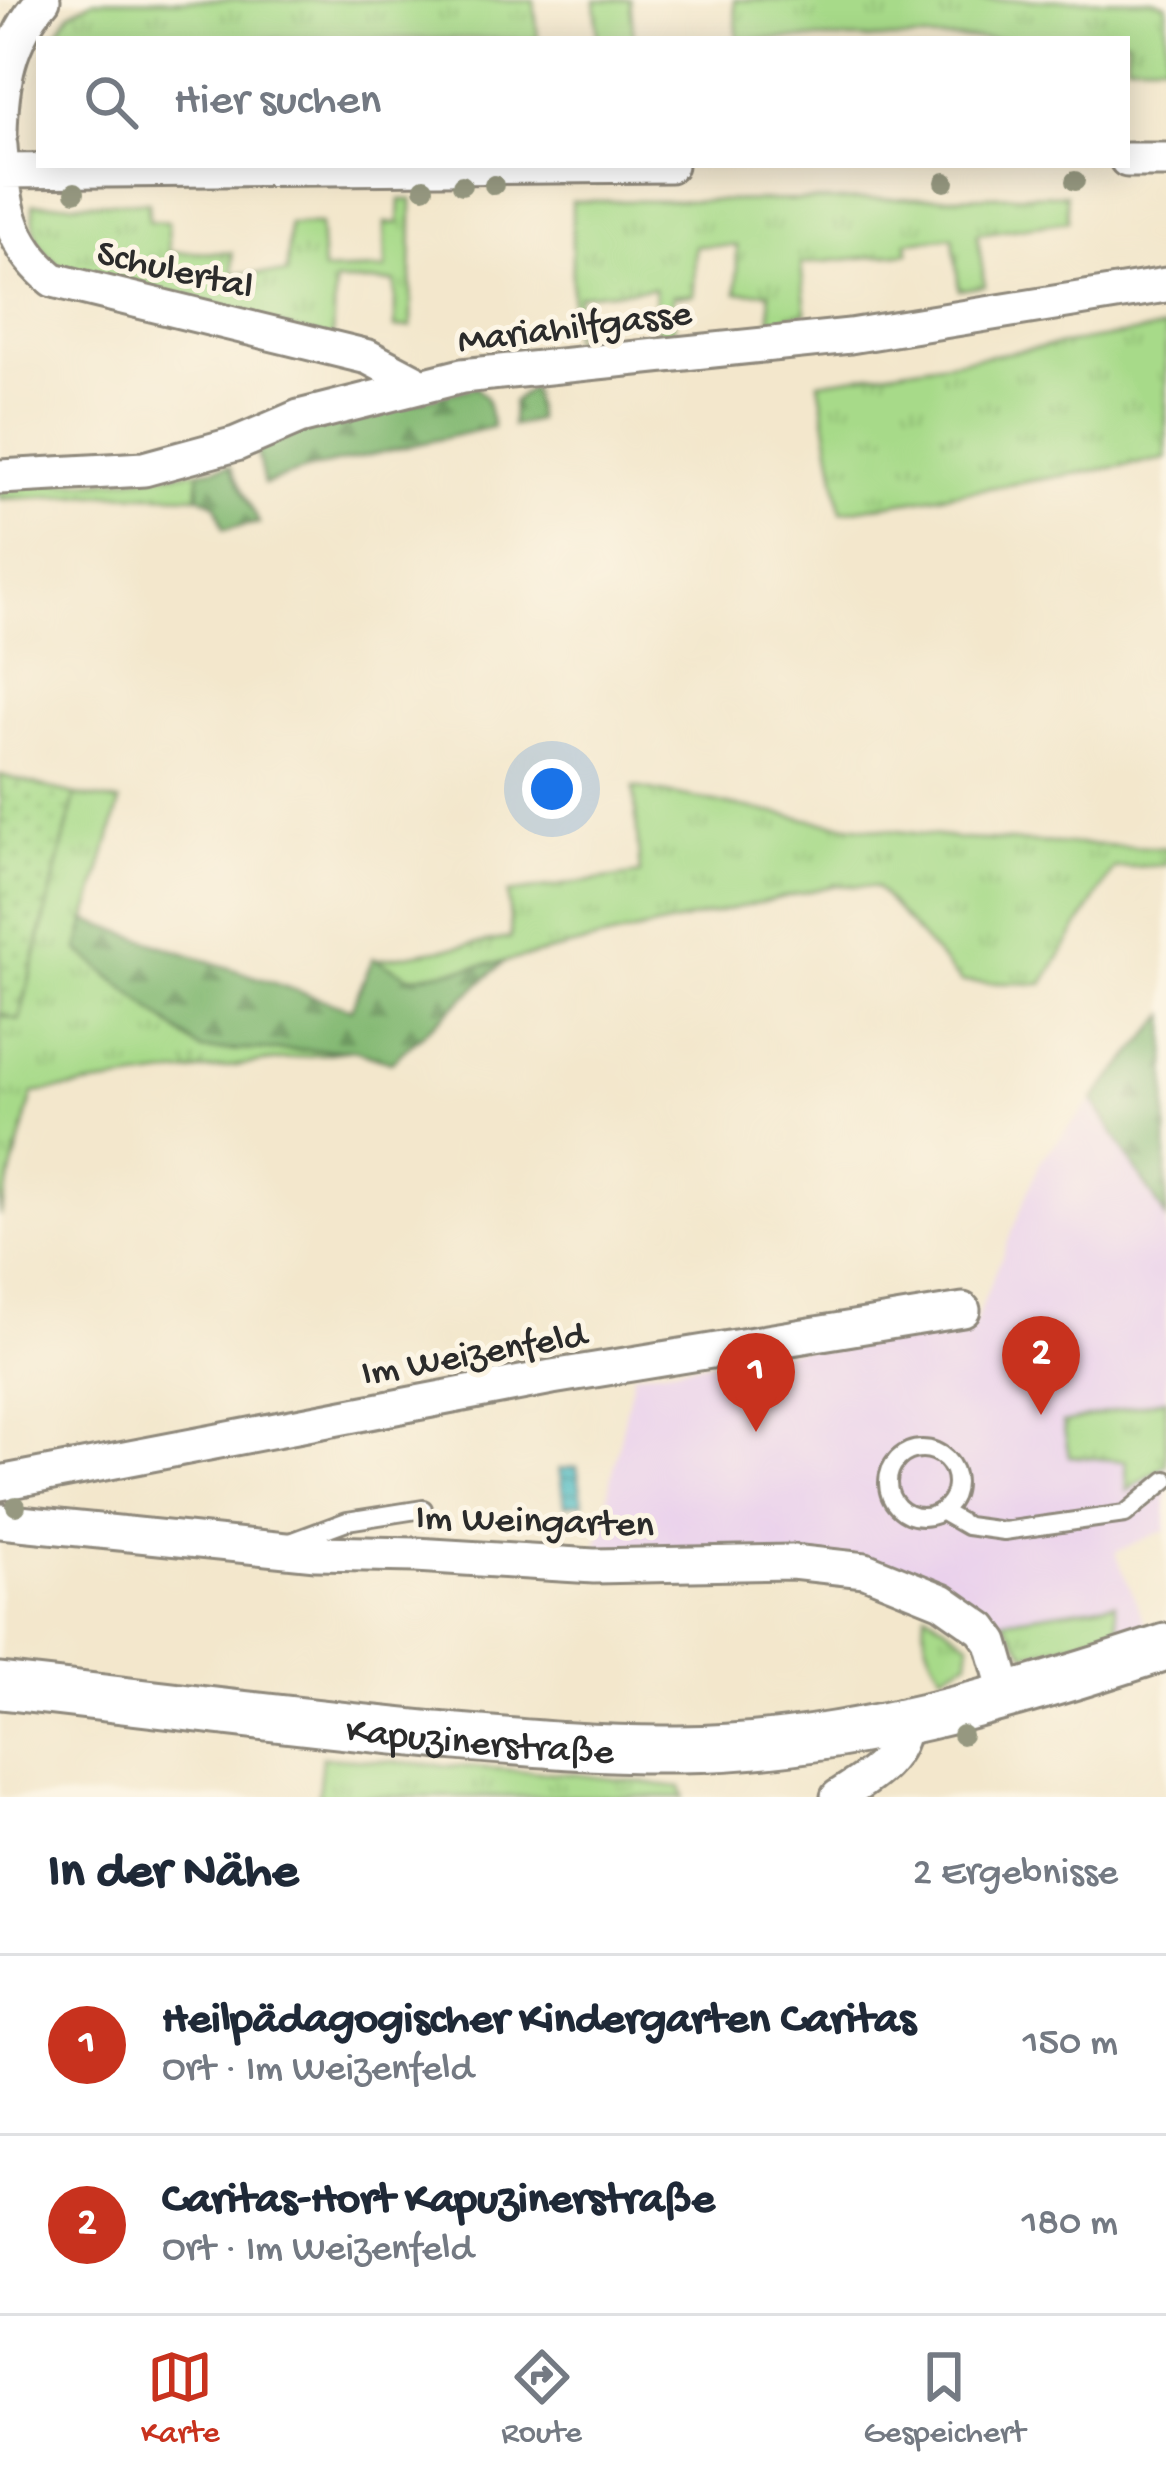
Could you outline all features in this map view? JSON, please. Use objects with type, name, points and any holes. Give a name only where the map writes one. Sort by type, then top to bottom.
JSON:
[{"type":"street","points":[[0,135],[4,73],[30,8]]},
{"type":"street","points":[[1130,160],[1166,160]]},
{"type":"street","points":[[1,163],[36,163]]},
{"type":"street","name":"Schulertal","points":[[1,163],[12,227],[28,260],[53,280],[305,339],[368,357],[421,385]]},
{"type":"street","name":"Mariahilfgasse","points":[[0,477],[144,469],[236,444],[299,416],[483,373],[850,336],[1166,285]]},
{"type":"street","name":"Im Weizenfeld","points":[[0,1483],[553,1377],[963,1310]]},
{"type":"street","name":"Im Weingarten","points":[[0,1521],[267,1550],[594,1566],[792,1562],[865,1570],[915,1588],[967,1615],[992,1643],[1007,1695]]},
{"type":"street","name":"Kapuzinerstraße","points":[[0,1686],[335,1726],[550,1746],[682,1750],[903,1722],[1166,1647]]},
{"type":"street","points":[[838,1797],[890,1759],[902,1736],[903,1722]]},
{"type":"lane","points":[[940,1511],[954,1494],[956,1482],[948,1462],[929,1450],[907,1452],[888,1478],[892,1500],[899,1508],[920,1517],[940,1511],[967,1526],[1004,1531],[1125,1514],[1166,1480]]},
{"type":"lane","points":[[267,1550],[347,1521],[423,1509]]},
{"type":"shaded area","points":[[1166,1015],[1166,1531],[1115,1552],[1148,1630],[1026,1654],[1003,1620],[985,1621],[927,1584],[595,1556],[634,1373],[974,1325],[1041,1160]]},
{"type":"green space","points":[[94,0],[534,0],[538,36],[55,36],[70,13]]},
{"type":"green space","points":[[595,0],[630,0],[634,36],[598,36]]},
{"type":"green space","points":[[734,0],[1151,0],[1166,4],[1166,62],[1130,62],[1130,36],[738,36]]},
{"type":"green space","points":[[1066,194],[1068,221],[977,234],[985,286],[959,290],[953,237],[907,242],[908,253],[801,264],[806,313],[789,315],[790,328],[771,328],[769,292],[737,293],[737,246],[695,246],[694,295],[673,296],[674,332],[658,332],[654,288],[579,295],[572,344],[572,201]]},
{"type":"green space","points":[[400,200],[412,200],[411,327],[395,328],[395,282],[335,282],[333,339],[65,271],[39,242],[33,217],[33,204],[148,202],[149,221],[168,222],[169,252],[232,253],[233,273],[287,274],[289,224],[320,224],[323,271],[386,269],[385,223],[399,223]]},
{"type":"green space","points":[[1166,328],[1166,459],[841,512],[819,382]]},
{"type":"green space","points":[[476,387],[486,398],[493,427],[305,470],[264,484],[255,443]]},
{"type":"green space","points":[[532,387],[537,420],[512,426],[513,402]]},
{"type":"green space","points":[[230,466],[259,523],[224,529],[216,504],[198,496],[199,471]]},
{"type":"green space","points":[[199,471],[198,496],[0,499],[0,484],[92,482]]},
{"type":"green space","points":[[0,775],[75,795],[19,1020],[0,1014]]},
{"type":"green space","points":[[634,787],[823,822],[962,839],[1166,848],[1166,865],[1114,868],[1043,984],[961,982],[876,887],[836,885],[504,962],[411,977],[376,960],[511,938],[508,893],[640,874]]},
{"type":"green space","points":[[75,795],[120,802],[78,950],[201,1050],[354,1050],[33,1093],[0,1216],[0,1015],[20,1019]]},
{"type":"green space","points":[[86,920],[351,1009],[373,958],[411,977],[504,962],[391,1062],[354,1050],[201,1050],[78,950]]},
{"type":"green space","points":[[1166,1015],[1166,1218],[1093,1100]]},
{"type":"green space","points":[[1166,1399],[1166,1465],[1127,1491],[1126,1461],[1069,1456],[1063,1423]]},
{"type":"green space","points":[[1115,1603],[1119,1632],[1026,1654],[1003,1620]]},
{"type":"green space","points":[[926,1612],[970,1643],[968,1660],[942,1674],[925,1636]]},
{"type":"green space","points":[[322,1757],[572,1774],[681,1787],[684,1797],[318,1797]]},
{"type":"water","points":[[577,1467],[583,1503],[565,1505],[559,1469]]},
{"type":"place","name":"Caritas-Hort Kapuzinerstraße","points":[[1041,1415]]},
{"type":"place","name":"Heilpädagogischer Kindergarten Caritas","points":[[756,1432]]}]
